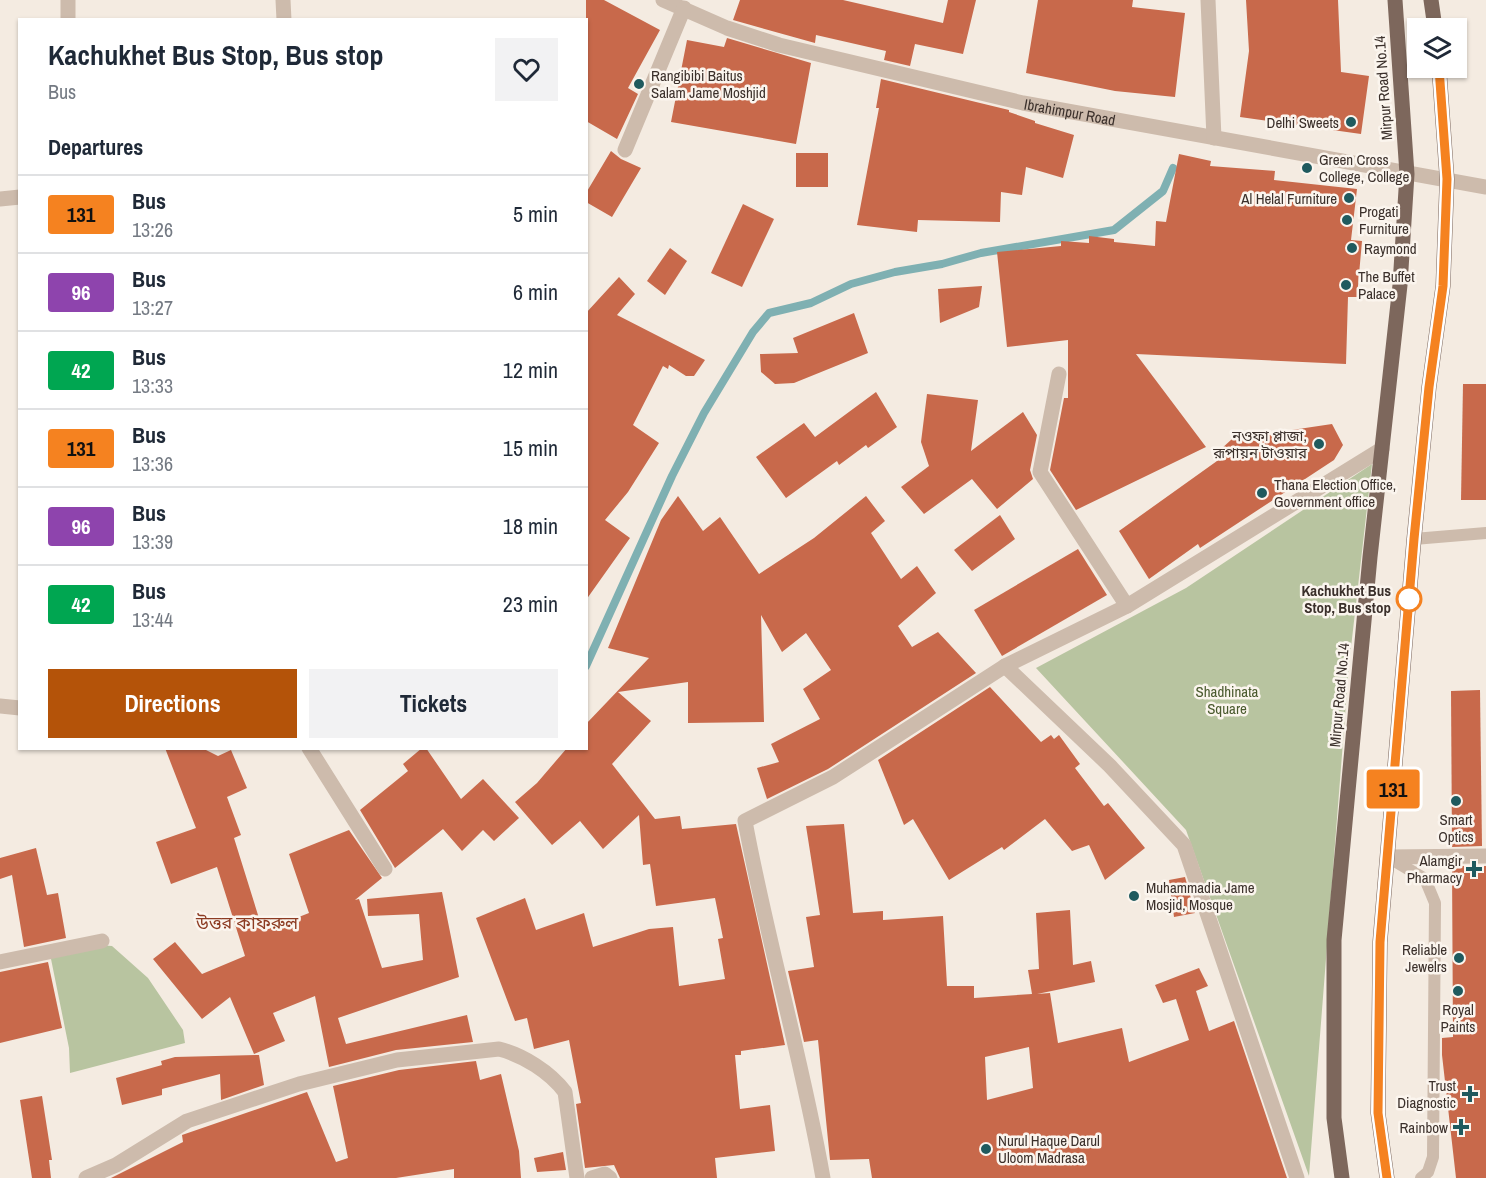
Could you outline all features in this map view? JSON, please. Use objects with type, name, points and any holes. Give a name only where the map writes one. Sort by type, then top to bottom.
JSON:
[{"type":"main road","name":"Mirpur Road No.14","points":[[1342,1178],[1334,1118],[1334,940],[1400,285],[1407,174],[1395,0]]},
{"type":"main road","points":[[1431,0],[1434,18]]},
{"type":"main road","points":[[1387,1178],[1378,1113],[1380,942],[1414,539],[1429,387],[1443,286],[1447,179],[1440,78]]},
{"type":"street","points":[[68,0],[68,18]]},
{"type":"street","points":[[284,0],[285,18]]},
{"type":"street","name":"Ibrahimpur Road","points":[[663,0],[727,28],[779,45],[1023,103],[1486,187]]},
{"type":"street","points":[[1208,0],[1214,138]]},
{"type":"street","points":[[625,150],[684,8]]},
{"type":"street","points":[[0,200],[18,197]]},
{"type":"street","points":[[1059,374],[1040,472],[1127,606]]},
{"type":"street","points":[[823,1178],[808,1095],[773,956],[745,821],[833,777],[1005,666],[1127,606],[1382,449]]},
{"type":"street","points":[[1005,666],[1110,766],[1184,845],[1297,1178]]},
{"type":"street","points":[[0,706],[18,708]]},
{"type":"street","points":[[310,750],[385,869]]},
{"type":"street","points":[[1388,857],[1486,856]]},
{"type":"street","points":[[0,962],[102,941]]},
{"type":"street","points":[[86,1178],[116,1165],[187,1121],[299,1084],[397,1060],[500,1049],[515,1053],[556,1080],[565,1092],[577,1178]]},
{"type":"street","points":[[592,1178],[605,1174],[610,1178]]},
{"type":"lane","points":[[1414,539],[1486,534]]},
{"type":"lane","points":[[1388,857],[1425,879],[1435,903],[1433,1157],[1428,1172],[1421,1178]]},
{"type":"green space","name":"Shadhinata Square","points":[[1372,464],[1349,665],[1309,1176],[1186,830],[1036,668],[1186,588]]},
{"type":"green space","points":[[97,945],[112,946],[148,978],[183,1030],[185,1043],[70,1073],[69,1048],[50,954]]},
{"type":"building","points":[[586,0],[604,0],[660,30],[628,88],[638,94],[617,139],[588,122],[588,18],[586,18]]},
{"type":"building","points":[[740,0],[843,0],[943,23],[948,0],[976,0],[963,54],[915,44],[910,66],[884,60],[886,51],[816,35],[815,43],[733,20]]},
{"type":"building","points":[[1038,0],[1133,0],[1132,7],[1185,13],[1175,97],[1115,91],[1026,73]]},
{"type":"building","points":[[1246,0],[1338,0],[1341,72],[1369,76],[1361,134],[1240,117],[1249,51]]},
{"type":"building","points":[[727,38],[811,63],[796,144],[671,122],[687,40],[724,47]]},
{"type":"building","points":[[881,79],[1009,110],[1035,123],[1074,135],[1063,178],[1026,167],[1022,195],[1001,192],[1000,222],[918,220],[917,232],[857,225],[879,108],[876,108]]},
{"type":"building","points":[[611,151],[621,159],[641,168],[612,217],[588,203],[588,190]]},
{"type":"building","points":[[796,153],[828,153],[828,187],[796,187]]},
{"type":"building","points":[[1179,154],[1211,161],[1210,166],[1275,171],[1274,180],[1357,189],[1351,240],[1362,241],[1357,297],[1348,297],[1346,364],[1136,354],[1206,447],[1076,510],[1050,470],[1064,398],[1068,398],[1068,340],[1007,347],[997,252],[1061,246],[1061,241],[1089,243],[1089,236],[1114,239],[1114,242],[1155,246],[1156,221],[1166,222]]},
{"type":"building","points":[[743,204],[774,219],[742,287],[711,273]]},
{"type":"building","points":[[670,248],[687,261],[665,295],[647,281]]},
{"type":"building","points":[[619,277],[635,294],[617,315],[705,360],[694,376],[686,376],[669,365],[668,369],[663,366],[633,425],[659,443],[628,492],[605,520],[630,538],[588,597],[588,311]]},
{"type":"building","points":[[982,286],[979,307],[940,323],[938,289]]},
{"type":"building","points":[[854,313],[868,353],[794,383],[775,384],[761,372],[760,354],[798,353],[793,338]]},
{"type":"building","points":[[1463,384],[1486,384],[1486,500],[1461,500]]},
{"type":"building","points":[[876,392],[897,427],[868,448],[866,445],[839,465],[837,461],[786,498],[756,457],[804,423],[815,437]]},
{"type":"building","points":[[927,394],[978,400],[971,451],[1023,412],[1037,435],[1030,470],[1033,479],[997,509],[972,479],[924,514],[901,487],[929,466],[921,442]]},
{"type":"building","points":[[1332,424],[1343,445],[1334,460],[1200,548],[1198,544],[1149,579],[1119,531],[1224,456],[1220,450],[1232,439]]},
{"type":"building","points":[[678,496],[703,531],[720,517],[759,574],[814,538],[866,496],[885,521],[871,533],[901,579],[917,566],[936,593],[898,626],[912,647],[938,632],[976,673],[828,769],[767,799],[757,768],[779,762],[771,744],[820,719],[803,689],[831,670],[806,633],[782,652],[761,615],[764,722],[688,723],[688,682],[618,692],[651,721],[612,764],[655,819],[680,816],[682,829],[736,824],[785,1045],[741,1051],[741,1055],[735,1055],[740,1109],[770,1105],[775,1151],[715,1158],[717,1178],[620,1178],[614,1165],[585,1168],[576,1104],[581,1103],[569,1040],[534,1049],[527,1018],[515,1021],[476,918],[525,898],[536,930],[584,913],[593,947],[649,929],[673,927],[679,986],[725,979],[718,939],[723,938],[715,898],[656,906],[650,864],[643,865],[639,815],[603,849],[580,821],[552,845],[515,802],[537,783],[565,750],[588,750],[588,722],[649,658],[608,648],[661,520]]},
{"type":"building","points":[[1000,515],[1015,539],[972,571],[954,550]]},
{"type":"building","points":[[1078,549],[1107,595],[1002,656],[974,610]]},
{"type":"building","points":[[990,687],[1041,742],[1051,735],[1054,739],[1059,735],[1080,764],[1075,768],[1104,806],[1108,803],[1145,848],[1105,880],[1089,845],[1072,851],[1045,819],[1004,850],[1002,847],[949,880],[913,819],[904,825],[878,760]]},
{"type":"building","points":[[1480,690],[1482,846],[1452,847],[1451,691]]},
{"type":"building","points":[[166,750],[206,750],[218,756],[231,750],[247,788],[227,797],[241,835],[234,838],[263,931],[309,913],[289,854],[349,830],[382,878],[355,900],[359,899],[382,968],[423,960],[419,914],[368,916],[367,899],[442,892],[459,977],[338,1018],[346,1044],[467,1015],[473,1042],[396,1050],[329,1067],[315,996],[273,1013],[285,1041],[254,1054],[230,997],[202,1019],[153,959],[175,942],[202,974],[245,956],[217,867],[171,884],[156,842],[196,828]]},
{"type":"building","points":[[420,750],[427,750],[461,799],[483,779],[519,818],[494,841],[483,830],[462,851],[443,829],[395,868],[360,810],[408,771],[403,764]]},
{"type":"building","points":[[844,824],[853,913],[883,911],[883,920],[943,916],[947,986],[974,986],[974,998],[1032,994],[1028,970],[1039,969],[1036,913],[1070,910],[1073,965],[1091,961],[1095,982],[1037,994],[1050,993],[1058,1043],[1122,1028],[1129,1062],[1189,1040],[1176,999],[1163,1003],[1155,985],[1199,968],[1208,986],[1196,991],[1209,1031],[1234,1021],[1287,1178],[872,1178],[869,1159],[830,1160],[818,1040],[804,1042],[788,971],[814,967],[806,917],[820,915],[806,826]],"holes":[[[1029,1047],[1033,1088],[987,1100],[985,1057]]]},
{"type":"building","points":[[36,848],[47,895],[58,893],[66,938],[24,947],[12,875],[0,879],[0,858]]},
{"type":"building","points":[[1452,866],[1486,866],[1486,1178],[1456,1178],[1442,1055],[1442,1038],[1453,1037]]},
{"type":"building","points":[[1185,877],[1195,913],[1174,917],[1169,880]]},
{"type":"building","points":[[48,962],[62,1028],[0,1043],[0,972]]},
{"type":"building","points":[[259,1055],[264,1085],[221,1100],[220,1074],[162,1089],[162,1095],[122,1105],[116,1078],[162,1065],[161,1061],[175,1057]]},
{"type":"building","points":[[476,1061],[480,1080],[501,1074],[519,1151],[521,1178],[454,1178],[454,1169],[396,1178],[111,1178],[183,1142],[182,1135],[307,1092],[336,1162],[348,1158],[333,1086],[399,1070]]},
{"type":"building","points":[[42,1096],[52,1160],[49,1160],[51,1178],[32,1178],[20,1100]]},
{"type":"building","points":[[563,1152],[566,1170],[537,1172],[534,1158]]},
{"type":"waterway","points":[[588,662],[672,476],[704,413],[753,332],[769,313],[811,303],[851,284],[895,272],[942,264],[981,253],[1114,230],[1163,191],[1173,168]]},
{"type":"bus line","name":"131","points":[[1387,1178],[1378,1113],[1380,942],[1414,539],[1429,387],[1443,286],[1447,179],[1440,78]]},
{"type":"place","name":"Rangibibi Baitus Salam Jame Moshjid","points":[[639,84]]},
{"type":"place","name":"Delhi Sweets","points":[[1351,122]]},
{"type":"place","name":"Green Cross College, College","points":[[1307,168]]},
{"type":"place","name":"Al Helal Furniture","points":[[1349,198]]},
{"type":"place","name":"Progati Furniture","points":[[1347,220]]},
{"type":"place","name":"Raymond","points":[[1352,248]]},
{"type":"place","name":"The Buffet Palace","points":[[1346,285]]},
{"type":"place","name":"নওফা প্লাজা, রূপায়ন টাওয়ার","points":[[1319,444]]},
{"type":"place","name":"Thana Election Office, Government office","points":[[1262,493]]},
{"type":"place","name":"Kachukhet Bus Stop, Bus stop","points":[[1409,599]]},
{"type":"place","name":"Smart Optics","points":[[1456,801]]},
{"type":"place","name":"Alamgir Pharmacy","points":[[1474,869]]},
{"type":"place","name":"Muhammadia Jame Mosjid, Mosque","points":[[1134,896]]},
{"type":"place","name":"Reliable Jewelrs","points":[[1459,958]]},
{"type":"place","name":"Royal Paints","points":[[1458,991]]},
{"type":"place","name":"Trust Diagnostic","points":[[1470,1094]]},
{"type":"place","name":"Rainbow","points":[[1461,1127]]},
{"type":"place","name":"Nurul Haque Darul Uloom Madrasa","points":[[986,1149]]},
{"type":"district","name":"উত্তর কাফরুল","points":[[247,922]]}]
